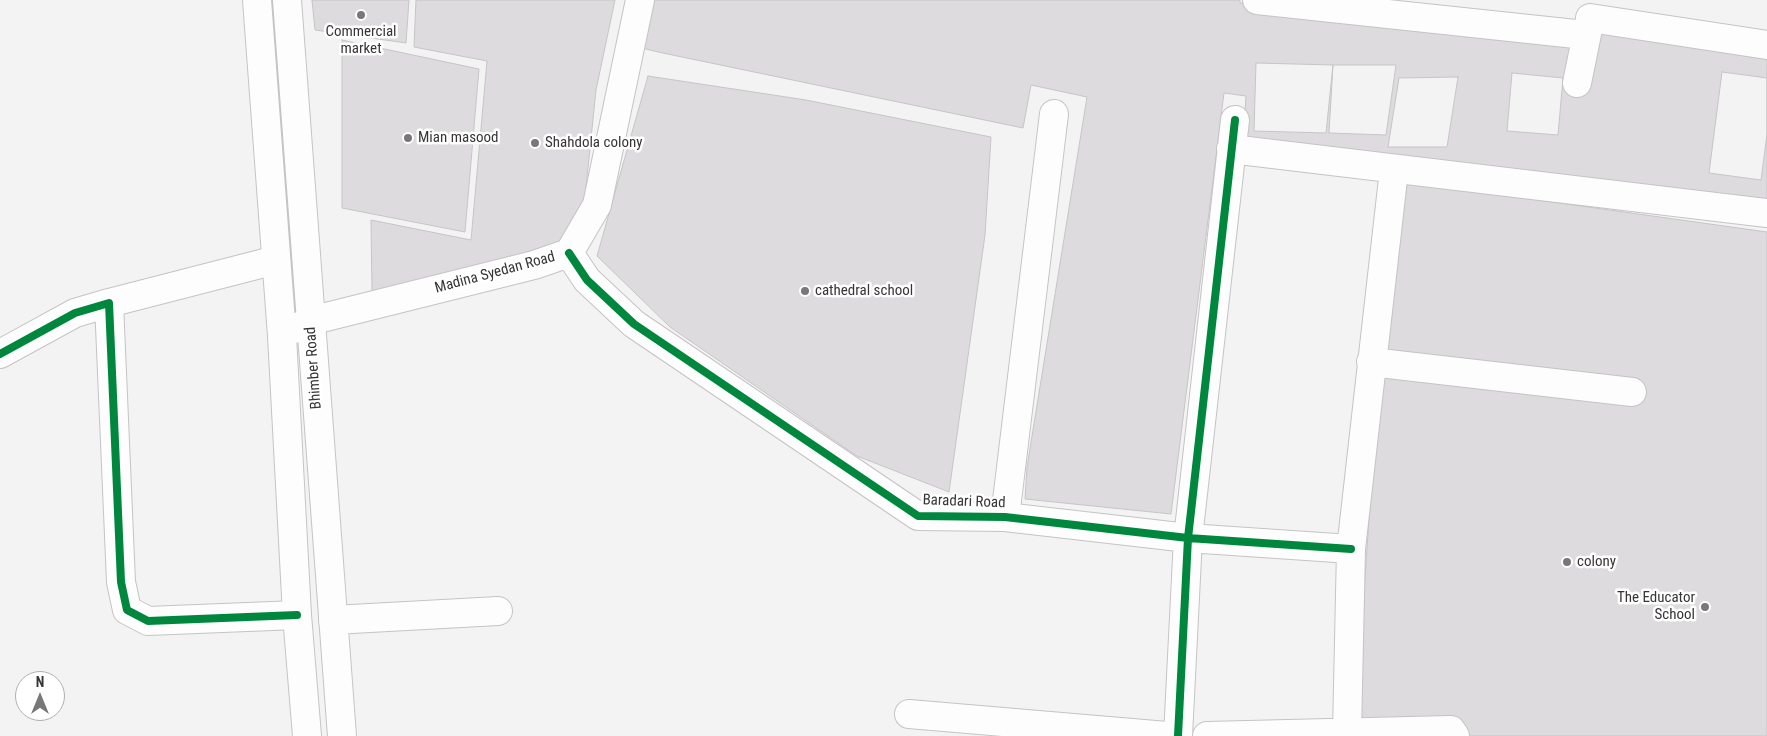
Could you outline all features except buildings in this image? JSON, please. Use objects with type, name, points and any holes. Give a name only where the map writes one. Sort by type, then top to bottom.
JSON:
[{"type":"street","name":"Bhimber Road","points":[[257,0],[282,336],[296,615],[306,736]]},
{"type":"street","name":"Bhimber Road","points":[[287,0],[342,736]]},
{"type":"street","name":"Madina Syedan Road","points":[[282,336],[310,321],[534,264],[569,253],[597,205],[640,0]]},
{"type":"street","points":[[1257,0],[1590,18],[1767,44]]},
{"type":"street","points":[[1577,83],[1590,18]]},
{"type":"street","points":[[1005,517],[1054,114]]},
{"type":"street","points":[[1178,736],[1188,538],[1234,120]]},
{"type":"street","points":[[1231,149],[1394,170],[1767,213]]},
{"type":"street","points":[[1347,732],[1350,549],[1394,170]]},
{"type":"street","name":"Baradari Road","points":[[569,253],[587,280],[634,324],[918,516],[1005,517],[1188,538],[1350,549]]},
{"type":"street","points":[[0,354],[75,313],[276,260]]},
{"type":"street","points":[[109,303],[121,582],[127,610],[148,621],[296,615]]},
{"type":"street","points":[[1371,362],[1632,392]]},
{"type":"street","points":[[333,620],[498,611]]},
{"type":"street","points":[[909,714],[1166,736]]},
{"type":"street","points":[[1207,736],[1451,730],[1455,736]]},
{"type":"cycle path","points":[[1178,736],[1188,538],[1235,120]]},
{"type":"cycle path","points":[[569,253],[587,280],[634,324],[918,516],[1005,517],[1188,538],[1351,549]]},
{"type":"cycle path","points":[[0,354],[75,313],[109,303],[121,582],[127,610],[148,621],[297,615]]},
{"type":"place","name":"Commercial market","points":[[361,15]]},
{"type":"place","name":"Mian masood","points":[[408,138]]},
{"type":"place","name":"Shahdola colony","points":[[535,143]]},
{"type":"place","name":"cathedral school","points":[[805,291]]},
{"type":"place","name":"colony","points":[[1567,562]]},
{"type":"place","name":"The Educator School","points":[[1705,607]]}]
